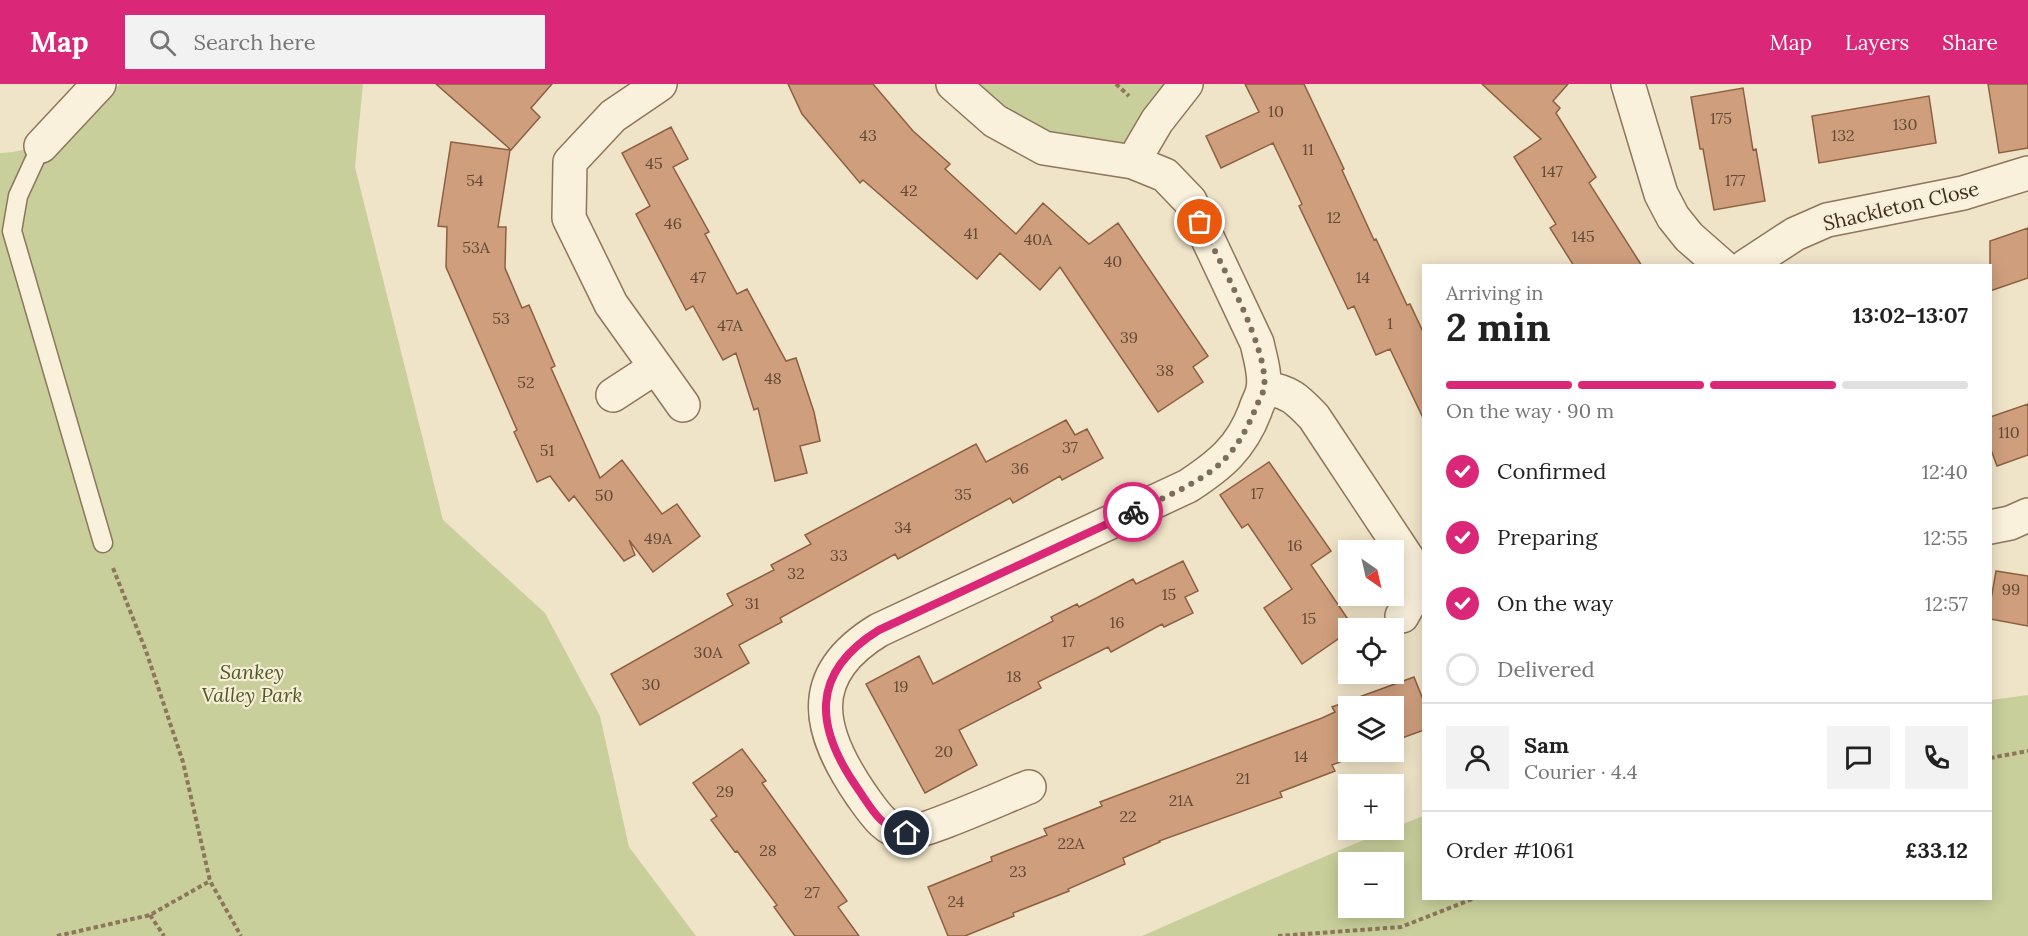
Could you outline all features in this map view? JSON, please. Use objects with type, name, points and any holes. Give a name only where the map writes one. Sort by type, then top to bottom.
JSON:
[{"type":"street","points":[[40,146],[99,84]]},
{"type":"street","points":[[660,84],[613,116],[570,162],[569,218],[611,304],[683,405]]},
{"type":"street","points":[[954,84],[994,121],[1044,148],[1133,162],[1165,175],[1190,201],[1257,343],[1262,367],[1264,388],[1251,421],[1237,446],[1215,468],[1188,486],[879,630],[852,648],[841,662],[825,699],[825,721],[834,750],[852,781],[874,813],[891,829],[907,833],[928,827],[1029,787]]},
{"type":"street","points":[[1133,162],[1157,121],[1186,84]]},
{"type":"street","points":[[1628,84],[1661,194],[1669,210],[1689,237],[1720,264]]},
{"type":"street","name":"Shackleton Close","points":[[1749,264],[1795,234],[1827,220],[1964,193],[2028,173]]},
{"type":"street","points":[[613,395],[656,367]]},
{"type":"street","points":[[1264,388],[1282,390],[1299,401],[1314,417],[1422,577]]},
{"type":"street","points":[[1992,527],[2010,523],[2028,515]]},
{"type":"street","points":[[1402,616],[1422,580]]},
{"type":"lane","points":[[40,146],[18,196],[12,231],[103,543]]},
{"type":"path","points":[[103,543],[146,651],[183,762],[210,881],[241,936]]},
{"type":"path","points":[[1992,758],[2028,751]]},
{"type":"path","points":[[57,936],[150,915],[210,881]]},
{"type":"path","points":[[1278,936],[1401,927],[1470,900]]},
{"type":"path","points":[[150,915],[164,936]]},
{"type":"green space","name":"Sankey Valley Park","points":[[120,84],[363,84],[355,167],[443,520],[545,613],[600,716],[629,847],[696,936],[0,936],[0,153],[41,146],[53,154]]},
{"type":"green space","points":[[953,84],[1168,84],[1145,109],[1157,121],[1133,162],[1044,148]]},
{"type":"green space","points":[[2028,695],[2028,936],[1142,936],[1364,840],[1404,840],[1404,824],[1422,816],[1422,900],[1992,900],[1992,700]]},
{"type":"building","points":[[436,84],[552,84],[531,108],[540,117],[511,150]]},
{"type":"building","points":[[788,84],[873,84],[913,131],[950,164],[945,169],[1016,234],[1043,203],[1089,244],[1118,223],[1208,356],[1193,367],[1203,382],[1158,412],[1060,267],[1040,290],[1000,253],[977,279],[863,180],[860,183],[802,114]]},
{"type":"building","points":[[1245,84],[1304,84],[1374,240],[1376,239],[1407,305],[1410,304],[1422,330],[1422,416],[1390,349],[1376,355],[1354,306],[1348,309],[1299,206],[1302,204],[1273,143],[1221,168],[1206,136],[1259,112]]},
{"type":"building","points":[[1482,84],[1568,84],[1553,101],[1560,108],[1556,113],[1596,177],[1589,183],[1641,264],[1573,264],[1550,228],[1556,224],[1514,157],[1541,139]]},
{"type":"building","points":[[1988,84],[2028,84],[2028,148],[1999,153]]},
{"type":"building","points":[[1743,88],[1753,150],[1756,149],[1765,201],[1714,210],[1691,97]]},
{"type":"building","points":[[1929,96],[1936,143],[1819,163],[1812,116]]},
{"type":"building","points":[[671,127],[688,159],[673,167],[709,232],[705,234],[737,294],[747,289],[786,361],[796,358],[814,412],[820,441],[800,446],[807,473],[775,481],[758,408],[754,410],[736,353],[723,360],[693,306],[686,310],[636,214],[650,206],[622,153]]},
{"type":"building","points":[[451,142],[510,150],[498,227],[506,227],[505,268],[522,308],[529,305],[555,366],[551,368],[600,478],[622,460],[662,514],[677,504],[700,536],[653,572],[629,540],[635,555],[624,561],[574,496],[569,501],[550,476],[537,482],[514,432],[517,430],[446,267],[447,227],[438,226]]},
{"type":"building","points":[[2028,228],[2028,278],[1992,290],[1990,241]]},
{"type":"building","points":[[2028,404],[2028,455],[1997,466],[1992,452],[1992,416]]},
{"type":"building","points":[[1066,420],[1075,435],[1087,429],[1103,458],[1062,480],[1060,476],[1013,503],[1010,498],[898,559],[895,554],[780,618],[782,622],[739,645],[749,663],[640,725],[611,674],[733,605],[727,594],[774,570],[771,565],[811,544],[805,535],[976,444],[986,462]]},
{"type":"building","points":[[1269,462],[1331,551],[1311,565],[1347,618],[1338,618],[1338,639],[1302,664],[1264,608],[1292,589],[1248,524],[1242,528],[1220,495]]},
{"type":"building","points":[[1183,561],[1198,591],[1185,597],[1193,613],[1164,627],[1162,624],[1111,652],[1108,647],[1038,682],[1041,688],[959,730],[977,765],[925,793],[866,684],[919,656],[933,684],[1053,621],[1051,617],[1077,604],[1079,607],[1133,579],[1136,584]]},
{"type":"building","points":[[1996,571],[2028,576],[2028,626],[1992,619],[1992,594]]},
{"type":"building","points":[[1414,677],[1422,697],[1422,731],[1404,737],[1404,696],[1362,696],[1395,684],[1404,684],[1404,681]]},
{"type":"building","points":[[1338,705],[1338,762],[1340,762],[1332,765],[1335,771],[1280,792],[1282,797],[1159,841],[1123,858],[1125,864],[1068,889],[1069,891],[1013,913],[1014,916],[965,936],[948,936],[928,887],[992,861],[991,857],[1047,835],[1044,829],[1102,806],[1100,802],[1335,712],[1332,707]]},
{"type":"building","points":[[742,749],[766,781],[762,783],[847,901],[838,907],[859,936],[795,936],[774,907],[777,905],[711,820],[717,816],[693,783]]},
{"type":"way so far","points":[[1133,512],[1188,486],[1215,468],[1237,446],[1251,421],[1264,388],[1257,343],[1200,222]]},
{"type":"route","points":[[907,833],[891,829],[874,813],[834,750],[825,721],[825,699],[841,662],[852,648],[879,630],[1133,512]]}]
